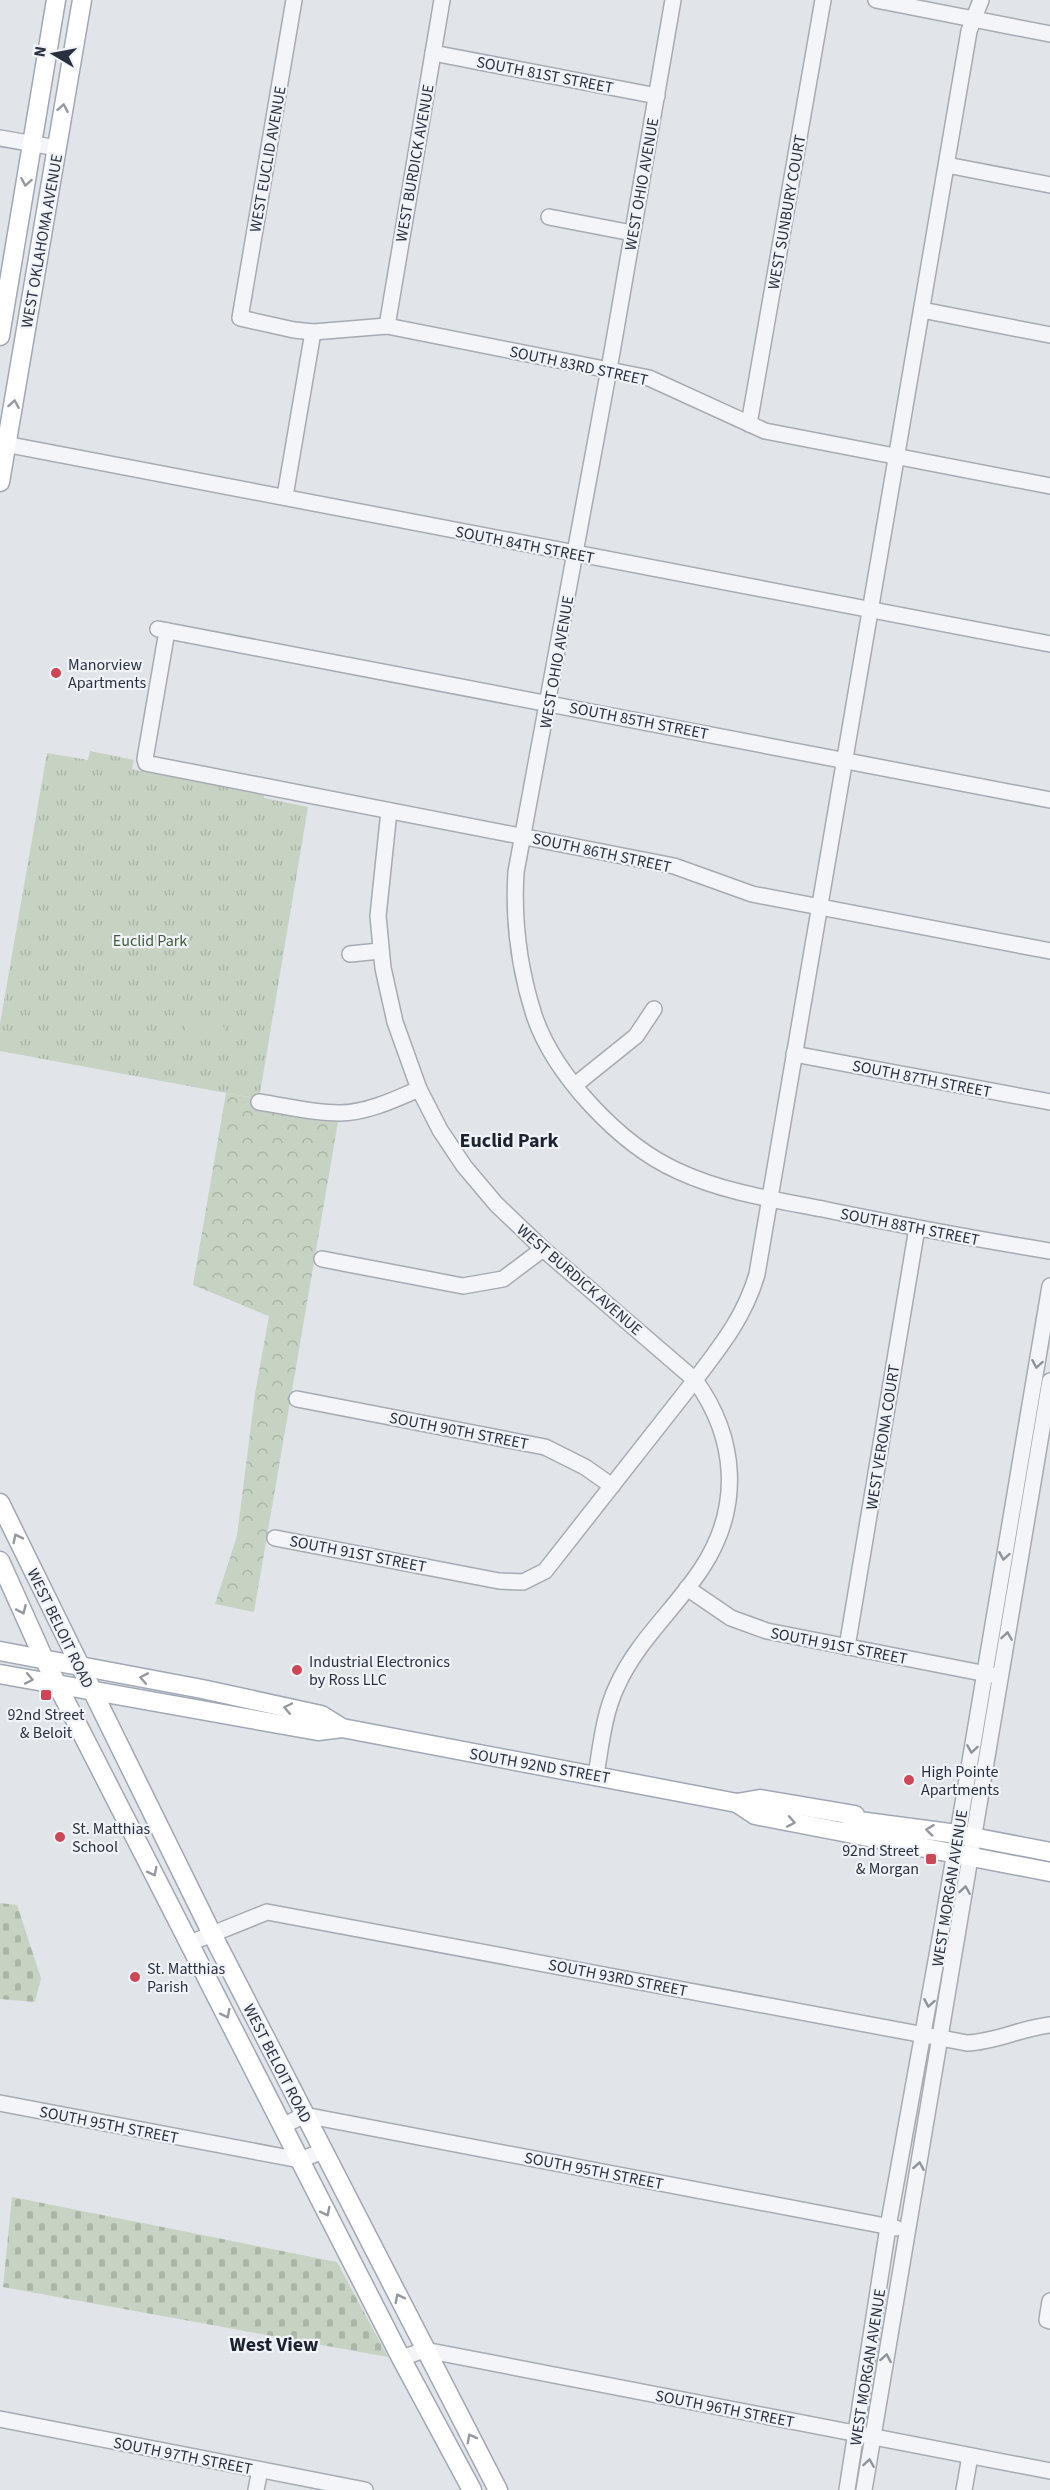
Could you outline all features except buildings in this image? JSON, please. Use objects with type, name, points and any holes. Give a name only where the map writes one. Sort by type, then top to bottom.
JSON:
[{"type":"main road","name":"WEST OKLAHOMA AVENUE","points":[[0,336],[4,290],[56,0]]},
{"type":"main road","name":"WEST OKLAHOMA AVENUE","points":[[0,482],[3,444],[32,295],[82,0]]},
{"type":"main road","name":"WEST BELOIT ROAD","points":[[0,1503],[212,1934],[498,2490]]},
{"type":"main road","name":"WEST BELOIT ROAD","points":[[0,1561],[44,1659],[401,2358],[472,2490]]},
{"type":"main road","name":"SOUTH 92ND STREET","points":[[0,1651],[202,1689],[321,1715],[342,1728]]},
{"type":"main road","name":"SOUTH 92ND STREET","points":[[0,1674],[318,1731],[342,1728],[596,1775],[737,1803],[755,1815],[1050,1872]]},
{"type":"main road","points":[[111,1730],[115,1713],[135,1699]]},
{"type":"main road","name":"SOUTH 92ND STREET","points":[[737,1803],[760,1798],[855,1815],[851,1820],[965,1836],[1050,1852]]},
{"type":"street","name":"WEST EUCLID AVENUE","points":[[240,318],[294,0]]},
{"type":"street","name":"WEST BURDICK AVENUE","points":[[387,326],[442,0]]},
{"type":"street","name":"WEST OHIO AVENUE","points":[[673,0],[609,370],[516,872],[514,901],[520,957],[535,1017],[551,1050],[596,1112],[625,1137],[676,1170],[704,1182],[770,1199]]},
{"type":"street","name":"WEST SUNBURY COURT","points":[[749,424],[823,0]]},
{"type":"street","points":[[876,0],[1050,34]]},
{"type":"street","points":[[612,1486],[736,1324],[752,1291],[770,1199],[969,31],[981,0]]},
{"type":"street","name":"SOUTH 81ST STREET","points":[[433,53],[657,96]]},
{"type":"street","points":[[0,138],[57,148]]},
{"type":"street","points":[[946,165],[1050,185]]},
{"type":"street","points":[[549,217],[632,233]]},
{"type":"street","points":[[4,290],[32,295]]},
{"type":"street","points":[[922,310],[1050,334]]},
{"type":"street","name":"SOUTH 83RD STREET","points":[[240,318],[313,332],[387,326],[649,378],[765,431],[1050,486]]},
{"type":"street","points":[[285,496],[313,332]]},
{"type":"street","name":"SOUTH 84TH STREET","points":[[3,444],[285,496],[575,554],[1050,644]]},
{"type":"street","name":"SOUTH 85TH STREET","points":[[150,764],[146,763],[145,759],[162,630],[549,702],[1050,800]]},
{"type":"street","name":"SOUTH 86TH STREET","points":[[150,764],[674,866],[752,894],[1050,951]]},
{"type":"street","name":"WEST BURDICK AVENUE","points":[[388,811],[378,916],[380,951],[395,1022],[419,1089],[440,1130],[464,1166],[496,1204],[543,1249],[695,1380],[712,1407],[723,1435],[729,1462],[731,1488],[726,1515],[713,1549],[687,1588],[634,1655],[616,1686],[608,1710],[596,1775]]},
{"type":"street","points":[[350,954],[380,951]]},
{"type":"street","points":[[575,1085],[636,1036],[654,1010]]},
{"type":"street","name":"SOUTH 87TH STREET","points":[[794,1054],[1050,1102]]},
{"type":"street","points":[[260,1102],[340,1113],[382,1104],[419,1089]]},
{"type":"street","name":"SOUTH 88TH STREET","points":[[770,1199],[916,1228],[1050,1251]]},
{"type":"street","name":"WEST VERONA COURT","points":[[847,1647],[916,1228]]},
{"type":"street","points":[[322,1259],[463,1286],[503,1279],[543,1249]]},
{"type":"street","name":"WEST MORGAN AVENUE","points":[[864,2490],[959,1925],[968,1773],[1050,1286]]},
{"type":"street","name":"WEST MORGAN AVENUE","points":[[965,1836],[984,1776],[1050,1381]]},
{"type":"street","name":"SOUTH 90TH STREET","points":[[297,1399],[545,1447],[585,1467],[612,1486]]},
{"type":"street","points":[[1020,1458],[1036,1461]]},
{"type":"street","name":"SOUTH 91ST STREET","points":[[275,1538],[499,1581],[523,1582],[545,1571],[612,1486]]},
{"type":"street","name":"SOUTH 91ST STREET","points":[[687,1588],[731,1618],[767,1631],[1000,1676]]},
{"type":"street","points":[[968,1773],[984,1776]]},
{"type":"street","name":"WEST MORGAN AVENUE","points":[[847,2490],[888,2227],[943,1922],[962,1855]]},
{"type":"street","name":"SOUTH 93RD STREET","points":[[190,1943],[267,1912],[288,1914],[967,2043],[985,2042],[1030,2028],[1050,2025]]},
{"type":"street","points":[[943,1922],[959,1925]]},
{"type":"street","name":"SOUTH 95TH STREET","points":[[0,2103],[300,2160]]},
{"type":"street","points":[[283,2126],[304,2115]]},
{"type":"street","name":"SOUTH 95TH STREET","points":[[304,2115],[908,2230]]},
{"type":"street","points":[[300,2160],[323,2151]]},
{"type":"street","points":[[1048,2321],[1050,2301]]},
{"type":"street","name":"SOUTH 96TH STREET","points":[[401,2358],[425,2350],[1050,2472]]},
{"type":"street","points":[[865,2378],[882,2381]]},
{"type":"street","name":"SOUTH 97TH STREET","points":[[0,2419],[365,2490]]},
{"type":"street","points":[[964,2490],[970,2456]]},
{"type":"street","points":[[256,2490],[260,2470]]},
{"type":"green space","name":"Euclid Park","points":[[90,751],[134,760],[132,769],[264,795],[264,798],[308,807],[259,1099],[0,1051],[0,1024],[47,753],[88,760]]},
{"type":"green space","points":[[220,1016],[226,1035],[189,1043],[185,1025]]},
{"type":"green space","points":[[226,1093],[259,1099],[256,1109],[319,1121],[338,1122],[254,1612],[215,1604],[237,1536],[255,1394],[269,1316],[193,1285]]},
{"type":"green space","points":[[0,1903],[17,1905],[41,1978],[35,2002],[0,1999]]},
{"type":"green space","points":[[12,2197],[337,2262],[388,2357],[3,2287]]},
{"type":"place","name":"Manorview Apartments","points":[[56,673]]},
{"type":"place","name":"Industrial Electronics by Ross LLC","points":[[297,1670]]},
{"type":"place","name":"92nd Street & Beloit","points":[[46,1695]]},
{"type":"place","name":"High Pointe Apartments","points":[[909,1780]]},
{"type":"place","name":"St. Matthias School","points":[[60,1837]]},
{"type":"place","name":"92nd Street & Morgan","points":[[931,1859]]},
{"type":"place","name":"St. Matthias Parish","points":[[135,1977]]},
{"type":"district","name":"Euclid Park","points":[[509,1140]]},
{"type":"district","name":"West View","points":[[274,2344]]}]
